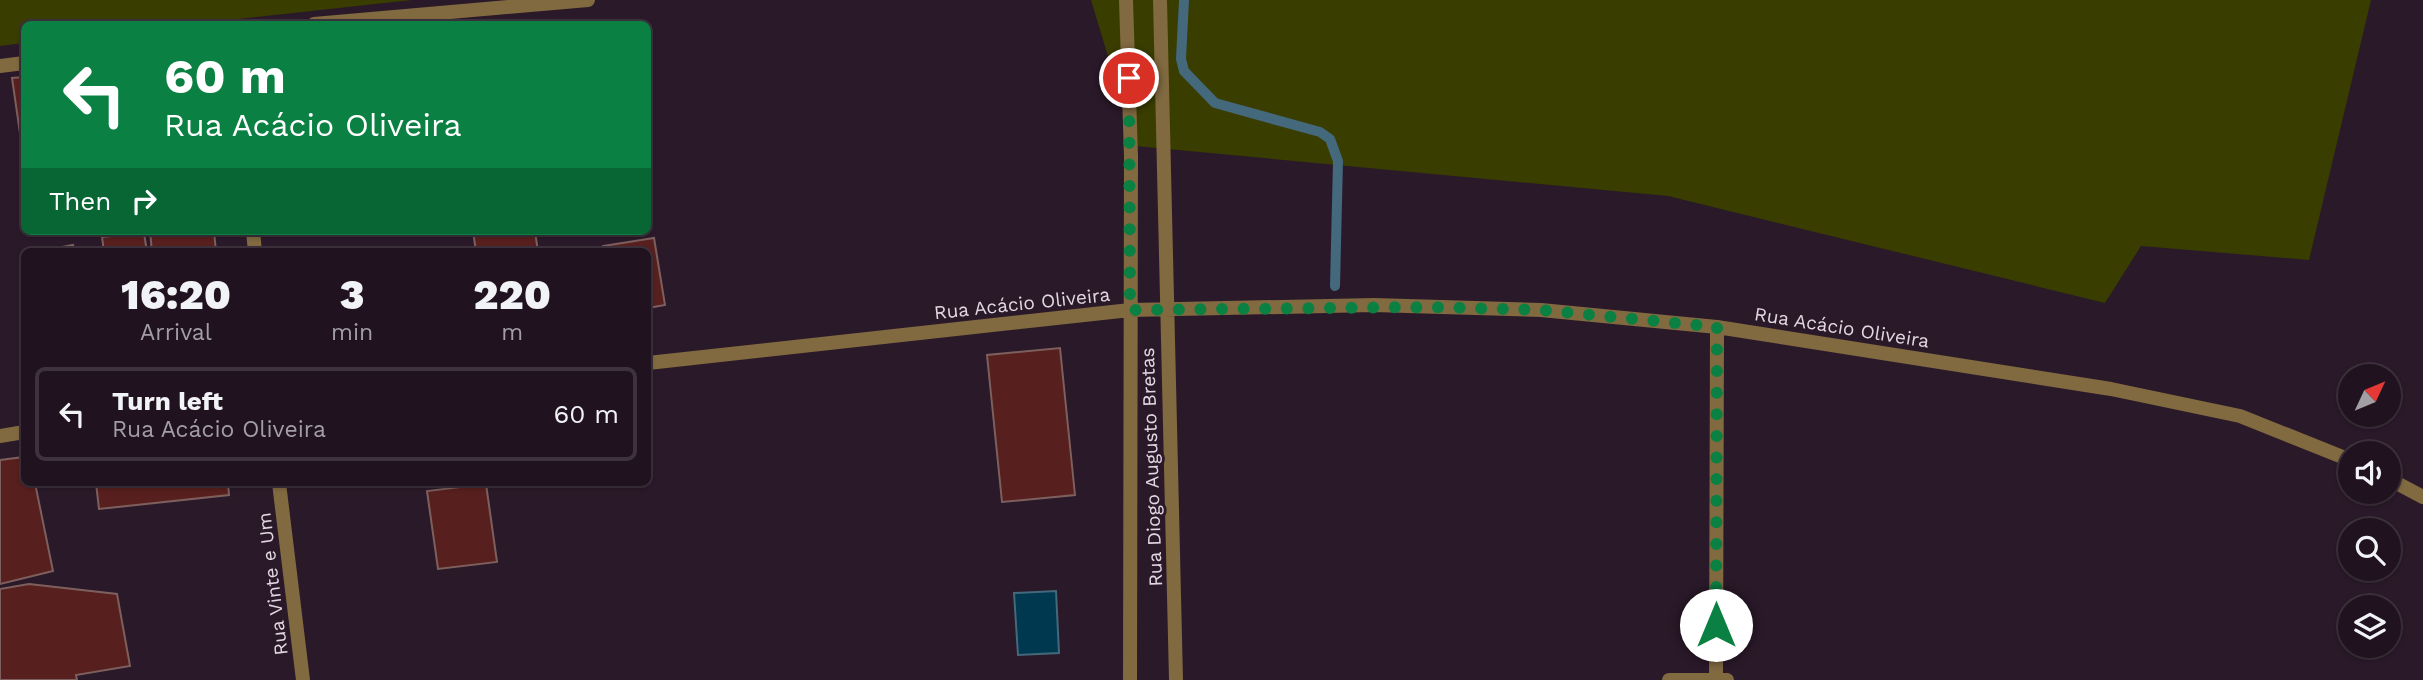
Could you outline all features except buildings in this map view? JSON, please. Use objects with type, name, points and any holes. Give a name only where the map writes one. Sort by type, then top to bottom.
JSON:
[{"type":"street","points":[[348,21],[588,0]]},
{"type":"street","name":"Rua Diogo Augusto Bretas","points":[[1126,0],[1130,310],[1130,680]]},
{"type":"street","name":"Rua Diogo Augusto Bretas","points":[[1160,0],[1176,680]]},
{"type":"street","points":[[0,66],[21,63]]},
{"type":"street","name":"Rua Acácio Oliveira","points":[[651,363],[1130,310],[1374,305],[1527,310],[1717,327],[2111,389],[2240,416],[2338,455]]},
{"type":"street","points":[[1669,680],[1720,680],[1717,327]]},
{"type":"street","points":[[0,436],[21,432]]},
{"type":"street","points":[[2401,485],[2423,497]]},
{"type":"street","name":"Rua Vinte e Um","points":[[279,486],[303,680]]},
{"type":"shaded area","points":[[0,0],[412,0],[220,21],[21,21],[21,43],[0,46]]},
{"type":"shaded area","points":[[1091,0],[2371,0],[2309,260],[2141,246],[2105,303],[1668,196],[1135,146]]},
{"type":"water","points":[[1056,591],[1059,653],[1018,655],[1014,593]]},
{"type":"waterway","points":[[1184,0],[1181,59],[1184,71],[1215,103],[1320,132],[1330,139],[1338,161],[1335,286]]},
{"type":"route","points":[[1129,78],[1130,310],[1374,305],[1541,310],[1717,327],[1716,625]]}]
